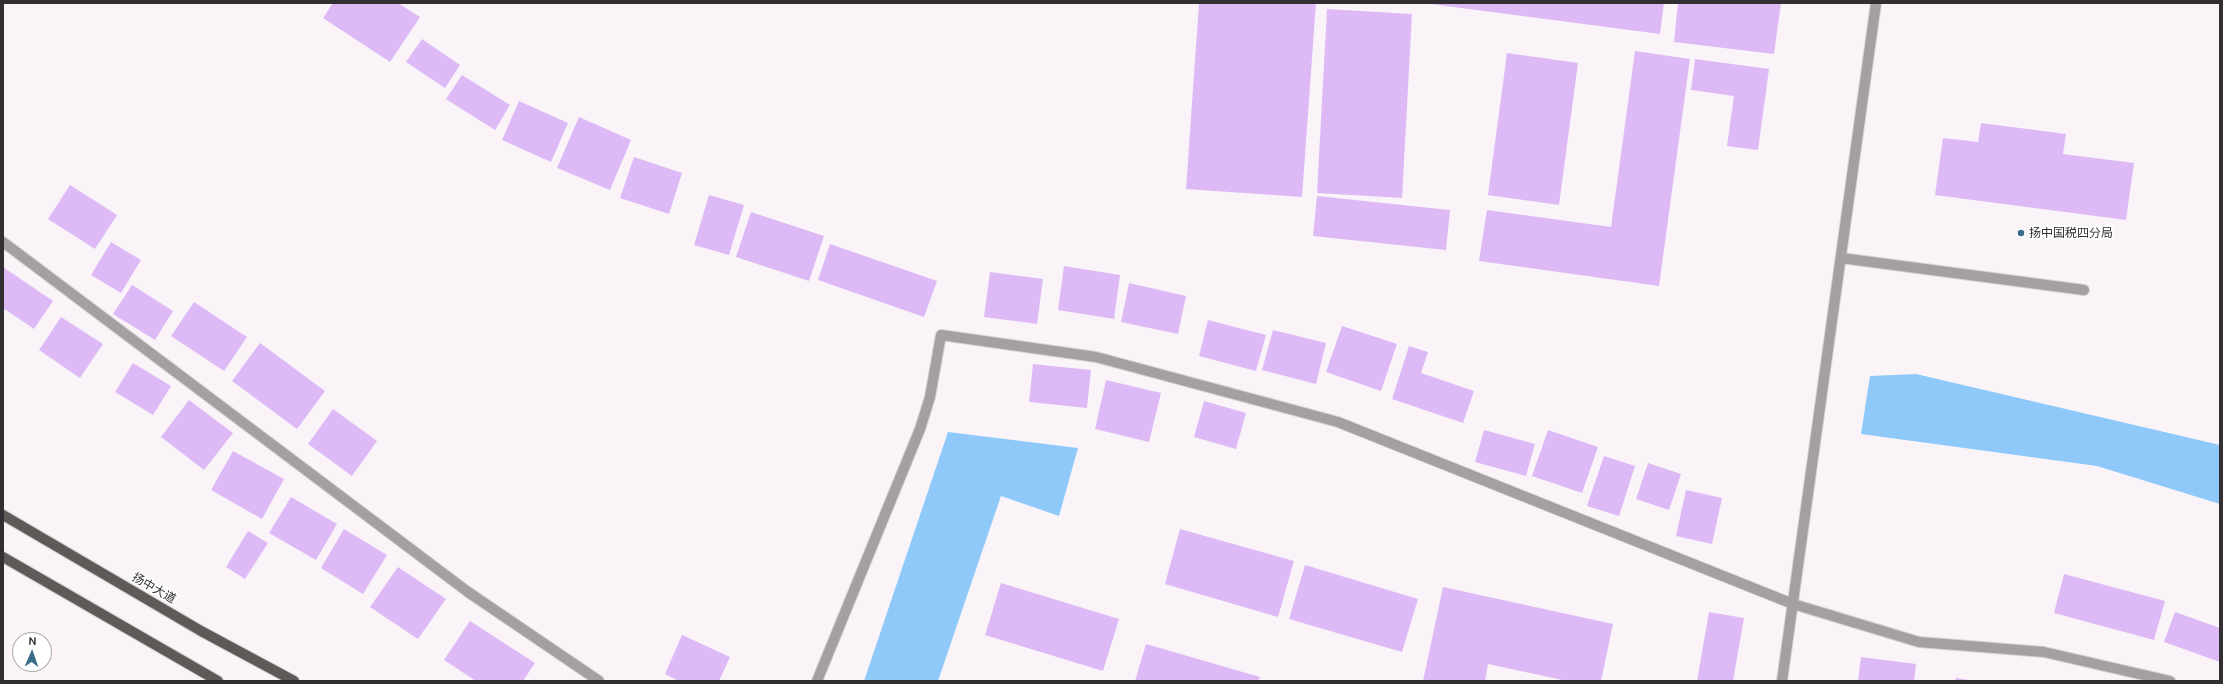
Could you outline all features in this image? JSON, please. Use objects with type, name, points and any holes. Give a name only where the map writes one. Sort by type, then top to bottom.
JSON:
[{"type":"main road","name":"扬中大道","points":[[3,515],[202,631],[294,681]]},
{"type":"main road","points":[[3,557],[218,681]]},
{"type":"street","points":[[1782,681],[1876,3]]},
{"type":"street","points":[[3,242],[468,592],[599,681]]},
{"type":"street","points":[[1841,258],[2084,290]]},
{"type":"street","points":[[817,681],[920,429],[930,397],[941,335],[1096,356],[1338,422],[1792,604],[1919,642],[2044,652],[2170,681]]},
{"type":"water","points":[[1916,374],[2220,445],[2220,504],[2097,466],[1861,434],[1870,376]]},
{"type":"water","points":[[948,432],[1078,448],[1059,516],[1001,496],[938,681],[864,681]]},
{"type":"building","points":[[333,3],[398,3],[420,17],[390,62],[323,18]]},
{"type":"building","points":[[1199,3],[1316,3],[1302,197],[1186,189]]},
{"type":"building","points":[[1423,3],[1664,3],[1660,34]]},
{"type":"building","points":[[1678,3],[1781,3],[1774,54],[1674,42]]},
{"type":"building","points":[[1327,9],[1412,14],[1402,198],[1317,193]]},
{"type":"building","points":[[422,39],[460,65],[445,88],[406,62]]},
{"type":"building","points":[[1635,51],[1690,59],[1659,286],[1479,261],[1487,210],[1611,227]]},
{"type":"building","points":[[1507,53],[1578,63],[1559,205],[1488,195]]},
{"type":"building","points":[[1695,59],[1769,69],[1758,150],[1727,146],[1734,96],[1691,90]]},
{"type":"building","points":[[462,75],[510,105],[495,130],[446,99]]},
{"type":"building","points":[[519,101],[568,123],[551,162],[502,140]]},
{"type":"building","points":[[579,117],[631,140],[610,190],[557,168]]},
{"type":"building","points":[[1981,123],[2066,134],[2063,154],[2134,163],[2126,220],[1935,195],[1943,138],[1978,142]]},
{"type":"building","points":[[634,157],[682,173],[669,214],[620,198]]},
{"type":"building","points":[[70,185],[117,215],[95,249],[48,219]]},
{"type":"building","points":[[709,195],[744,205],[729,255],[694,245]]},
{"type":"building","points":[[1317,196],[1450,210],[1446,250],[1313,236]]},
{"type":"building","points":[[751,212],[824,236],[809,281],[736,257]]},
{"type":"building","points":[[111,242],[141,260],[121,293],[91,275]]},
{"type":"building","points":[[830,244],[937,281],[924,317],[818,280]]},
{"type":"building","points":[[1064,266],[1120,275],[1114,319],[1058,310]]},
{"type":"building","points":[[3,267],[53,301],[34,329],[3,308]]},
{"type":"building","points":[[990,272],[1043,279],[1037,324],[984,317]]},
{"type":"building","points":[[1129,283],[1186,296],[1178,334],[1121,322]]},
{"type":"building","points":[[132,285],[173,311],[155,340],[113,314]]},
{"type":"building","points":[[194,302],[247,337],[224,371],[171,336]]},
{"type":"building","points":[[61,317],[103,344],[80,378],[39,350]]},
{"type":"building","points":[[1208,320],[1266,335],[1256,371],[1199,356]]},
{"type":"building","points":[[1342,326],[1397,344],[1381,391],[1326,372]]},
{"type":"building","points":[[1273,330],[1326,343],[1316,384],[1262,370]]},
{"type":"building","points":[[260,343],[325,391],[297,429],[232,381]]},
{"type":"building","points":[[1409,346],[1428,352],[1421,373],[1474,391],[1463,423],[1392,399]]},
{"type":"building","points":[[133,363],[171,386],[153,415],[115,392]]},
{"type":"building","points":[[1033,364],[1091,370],[1087,408],[1029,402]]},
{"type":"building","points":[[1106,380],[1161,393],[1149,442],[1095,429]]},
{"type":"building","points":[[189,400],[233,433],[204,470],[161,437]]},
{"type":"building","points":[[1204,401],[1246,413],[1236,449],[1194,437]]},
{"type":"building","points":[[333,409],[377,441],[352,476],[308,444]]},
{"type":"building","points":[[1484,430],[1535,444],[1526,476],[1475,462]]},
{"type":"building","points":[[1548,430],[1598,447],[1582,493],[1532,476]]},
{"type":"building","points":[[233,451],[284,479],[262,519],[211,490]]},
{"type":"building","points":[[1604,456],[1635,466],[1619,516],[1587,506]]},
{"type":"building","points":[[1648,463],[1681,474],[1669,510],[1636,499]]},
{"type":"building","points":[[1686,490],[1722,498],[1712,544],[1676,536]]},
{"type":"building","points":[[291,497],[337,524],[316,560],[269,533]]},
{"type":"building","points":[[344,529],[387,555],[363,594],[321,568]]},
{"type":"building","points":[[1180,529],[1294,561],[1278,617],[1165,584]]},
{"type":"building","points":[[248,531],[268,543],[245,579],[226,567]]},
{"type":"building","points":[[1305,565],[1418,599],[1402,652],[1289,619]]},
{"type":"building","points":[[398,567],[446,599],[418,639],[370,607]]},
{"type":"building","points":[[2064,574],[2165,601],[2154,640],[2054,613]]},
{"type":"building","points":[[1001,583],[1119,619],[1103,671],[985,635]]},
{"type":"building","points":[[1443,587],[1613,624],[1601,681],[1567,681],[1488,664],[1485,681],[1423,681]]},
{"type":"building","points":[[1709,612],[1744,618],[1733,681],[1697,681]]},
{"type":"building","points":[[2175,612],[2220,628],[2220,662],[2164,642]]},
{"type":"building","points":[[470,621],[535,663],[523,681],[476,681],[444,660]]},
{"type":"building","points":[[682,635],[730,657],[719,681],[679,681],[665,674]]},
{"type":"building","points":[[1146,644],[1260,677],[1258,681],[1135,681]]},
{"type":"building","points":[[1861,657],[1916,664],[1914,681],[1858,681]]},
{"type":"building","points":[[1956,678],[1969,680],[1969,681],[1955,681]]},
{"type":"place","name":"扬中国税四分局","points":[[2021,233]]}]
